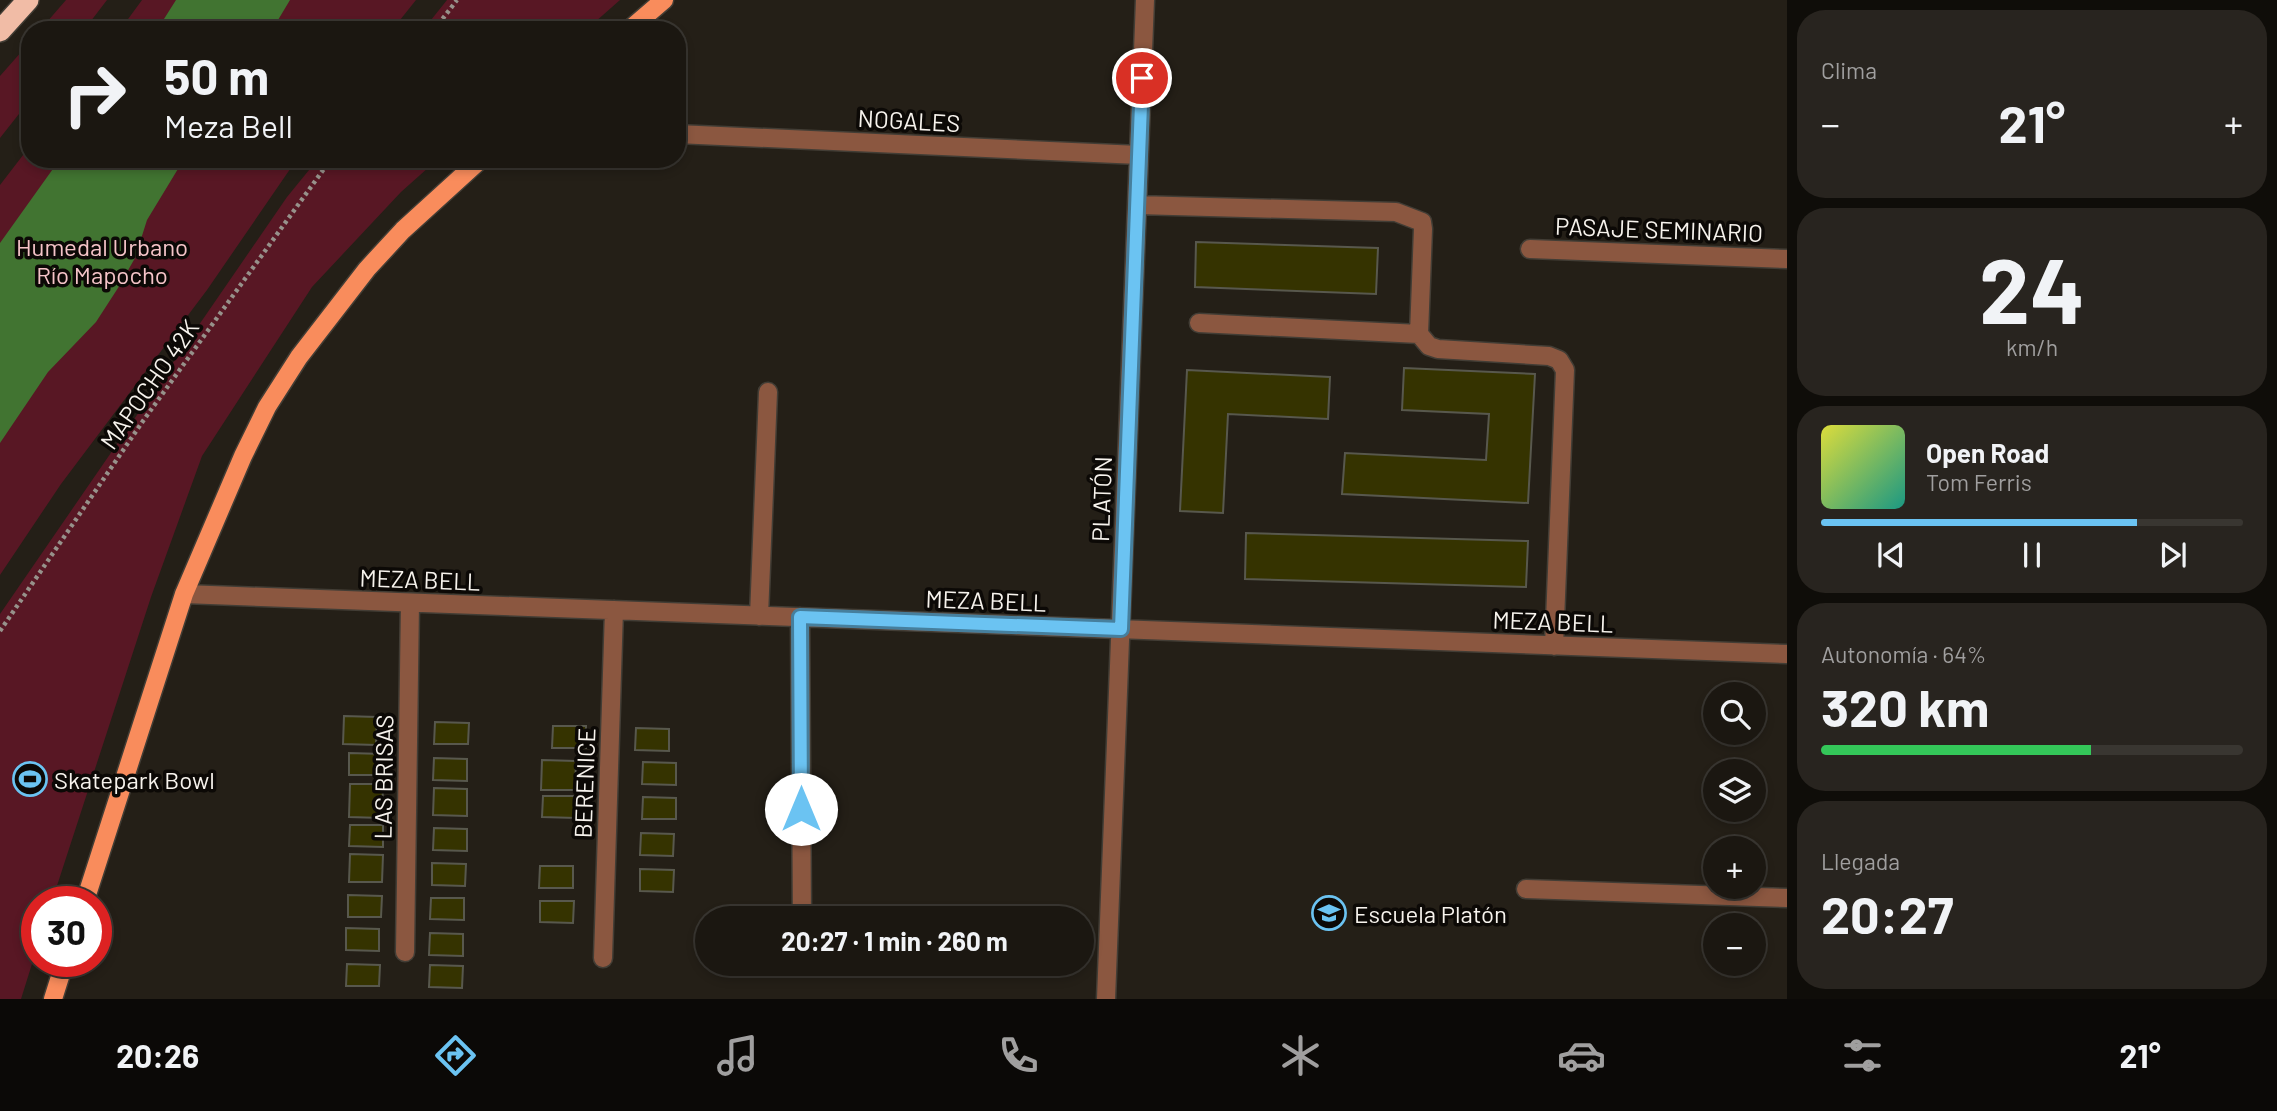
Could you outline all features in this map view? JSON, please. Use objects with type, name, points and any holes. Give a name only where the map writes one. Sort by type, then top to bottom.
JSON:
[{"type":"highway","points":[[0,31],[28,0]]},
{"type":"main road","points":[[640,21],[664,0]]},
{"type":"main road","points":[[90,886],[184,594],[267,407],[299,357],[360,278],[403,230],[471,168]]},
{"type":"main road","points":[[53,999],[60,977]]},
{"type":"street","name":"PLATÓN","points":[[1106,999],[1145,0]]},
{"type":"street","name":"NOGALES","points":[[686,134],[1139,155]]},
{"type":"street","points":[[1137,205],[1396,212],[1411,216],[1422,222],[1423,229],[1419,334],[1429,346],[1437,349],[1549,356],[1559,360],[1565,370],[1554,646]]},
{"type":"street","name":"PASAJE SEMINARIO","points":[[1530,249],[1787,259]]},
{"type":"street","points":[[1199,323],[1419,334]]},
{"type":"street","points":[[759,616],[768,392]]},
{"type":"street","name":"MEZA BELL","points":[[184,594],[1787,654]]},
{"type":"street","name":"LAS BRISAS","points":[[405,952],[410,603]]},
{"type":"street","name":"BERENICE","points":[[603,958],[614,610]]},
{"type":"street","points":[[800,617],[802,906]]},
{"type":"street","points":[[1526,889],[1787,898]]},
{"type":"path","points":[[440,21],[457,0]]},
{"type":"path","name":"MAPOCHO 42K","points":[[0,631],[143,421],[325,168]]},
{"type":"green space","points":[[66,0],[107,0],[91,21],[48,21]]},
{"type":"green space","points":[[142,0],[416,0],[399,21],[127,21]]},
{"type":"green space","points":[[447,0],[620,0],[596,21],[430,21]]},
{"type":"green space","points":[[21,52],[21,111],[0,138],[0,76]]},
{"type":"green space","name":"Humedal Urbano Río Mapocho","points":[[21,158],[21,168],[291,168],[207,290],[61,484],[0,575],[0,185]]},
{"type":"green space","points":[[311,168],[428,168],[401,192],[312,287],[202,456],[151,597],[57,886],[21,886],[21,977],[28,977],[21,999],[0,999],[0,614],[287,197]]},
{"type":"shaded area","points":[[176,0],[290,0],[277,21],[163,21]]},
{"type":"shaded area","points":[[54,168],[179,168],[147,220],[135,258],[96,322],[48,372],[0,443],[0,243]]},
{"type":"building","points":[[1196,242],[1378,248],[1376,294],[1195,287]]},
{"type":"building","points":[[1404,368],[1535,374],[1528,503],[1342,494],[1345,453],[1486,460],[1489,414],[1402,410]]},
{"type":"building","points":[[1187,370],[1330,377],[1328,419],[1228,414],[1223,513],[1180,511]]},
{"type":"building","points":[[1246,533],[1528,541],[1526,587],[1245,579]]},
{"type":"building","points":[[344,716],[377,717],[376,745],[343,744]]},
{"type":"building","points":[[435,722],[469,723],[468,744],[434,744]]},
{"type":"building","points":[[553,726],[586,726],[586,748],[552,748]]},
{"type":"building","points":[[636,728],[669,729],[669,751],[635,750]]},
{"type":"building","points":[[349,753],[383,754],[382,775],[349,775]]},
{"type":"building","points":[[434,758],[467,759],[467,781],[433,780]]},
{"type":"building","points":[[542,760],[576,761],[575,790],[541,790]]},
{"type":"building","points":[[643,762],[676,763],[676,785],[642,784]]},
{"type":"building","points":[[350,784],[383,784],[382,818],[349,817]]},
{"type":"building","points":[[434,788],[467,789],[467,816],[433,815]]},
{"type":"building","points":[[543,796],[576,796],[576,818],[542,817]]},
{"type":"building","points":[[643,797],[676,798],[676,819],[642,819]]},
{"type":"building","points":[[350,825],[383,825],[383,847],[349,846]]},
{"type":"building","points":[[434,828],[467,829],[467,851],[433,850]]},
{"type":"building","points":[[641,833],[674,834],[673,856],[640,855]]},
{"type":"building","points":[[350,854],[383,855],[382,882],[349,882]]},
{"type":"building","points":[[432,863],[466,864],[465,886],[432,885]]},
{"type":"building","points":[[540,866],[573,866],[573,888],[539,888]]},
{"type":"building","points":[[640,869],[674,870],[673,892],[640,891]]},
{"type":"building","points":[[348,895],[382,896],[381,917],[348,917]]},
{"type":"building","points":[[431,898],[464,898],[464,920],[430,919]]},
{"type":"building","points":[[540,901],[574,901],[573,923],[540,922]]},
{"type":"building","points":[[346,928],[379,929],[379,951],[346,950]]},
{"type":"building","points":[[430,933],[463,934],[463,956],[429,955]]},
{"type":"building","points":[[347,964],[380,965],[379,986],[346,986]]},
{"type":"building","points":[[430,965],[463,966],[462,988],[429,987]]},
{"type":"place","name":"Skatepark Bowl","points":[[30,779]]},
{"type":"place","name":"Escuela Platón","points":[[1329,913]]},
{"type":"route","points":[[801,809],[800,617],[1121,629],[1142,78]]}]
